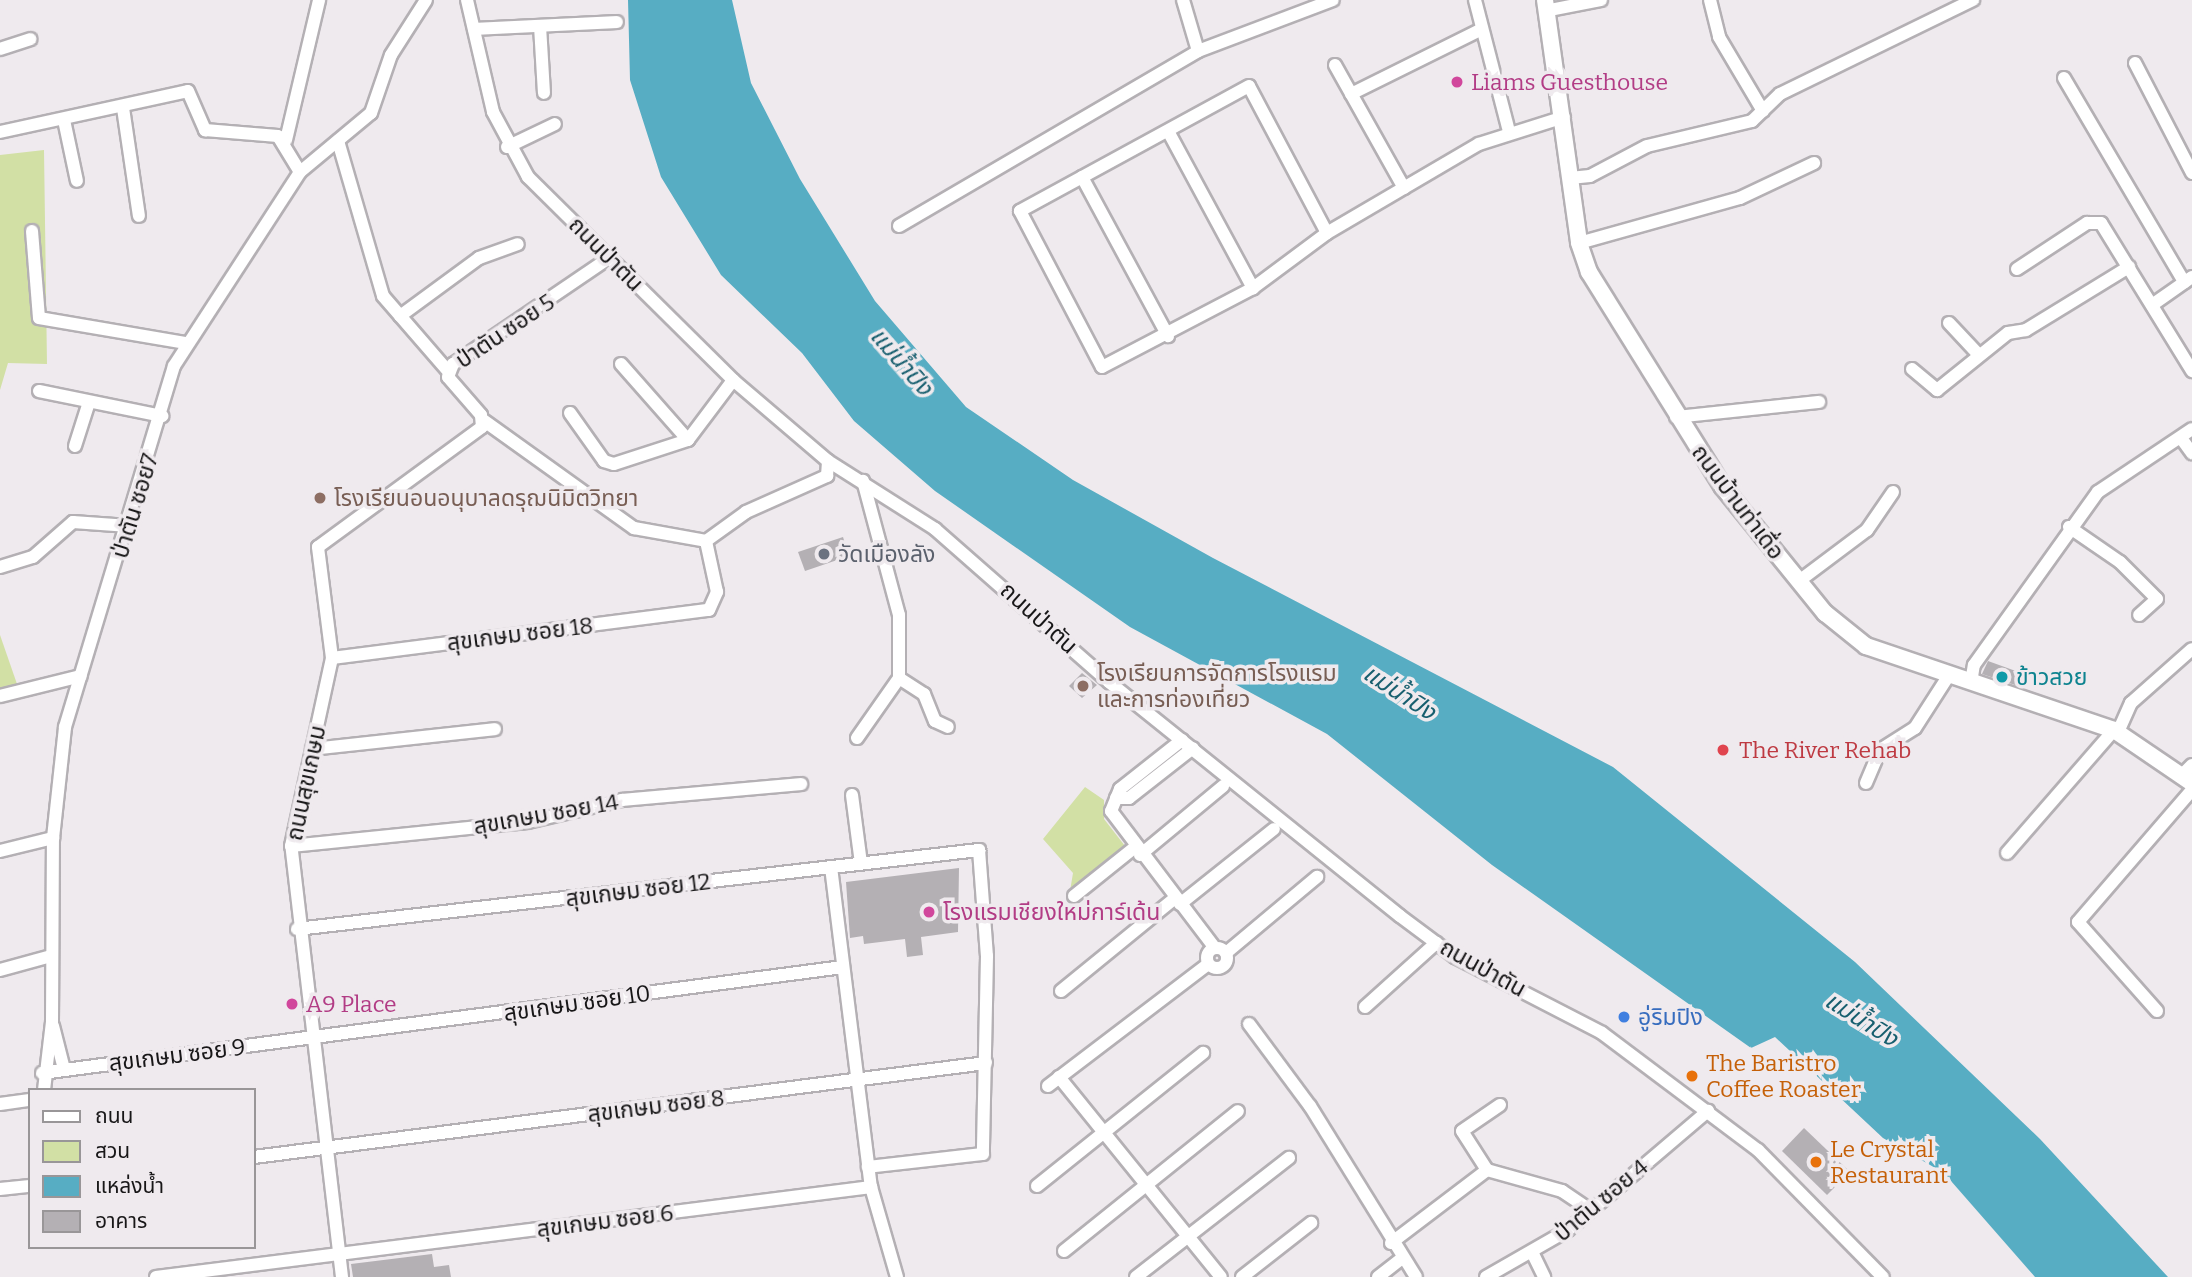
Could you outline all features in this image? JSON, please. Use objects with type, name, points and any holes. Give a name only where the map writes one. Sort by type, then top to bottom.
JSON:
[{"type":"street","points":[[300,172],[286,140],[319,0]]},
{"type":"street","name":"ป่าตัน ซอย7","points":[[44,1088],[42,1073],[52,1022],[53,838],[65,727],[185,343],[300,172],[371,113],[391,55],[426,0]]},
{"type":"street","name":"ถนนป่าตัน","points":[[467,0],[507,147],[528,177],[733,380],[828,461],[934,529],[1182,740],[1436,943],[1602,1033],[1707,1111],[1812,1201],[1882,1277]]},
{"type":"street","points":[[1183,0],[1198,51]]},
{"type":"street","points":[[898,226],[977,176],[1109,108],[1198,51],[1333,0]]},
{"type":"street","points":[[1475,0],[1509,131]]},
{"type":"street","points":[[1548,5],[1601,0]]},
{"type":"street","points":[[1710,0],[1719,37],[1763,111]]},
{"type":"street","points":[[1570,178],[1590,176],[1647,146],[1733,128],[1763,111],[1780,94],[1973,0]]},
{"type":"street","name":"ถนนบ้านท่าเดื่อ","points":[[1548,5],[1578,243],[1605,303],[1676,417],[1798,580],[1855,639],[1971,684],[2116,731],[2189,774]]},
{"type":"street","points":[[474,29],[617,22]]},
{"type":"street","points":[[540,26],[544,93]]},
{"type":"street","points":[[1351,94],[1482,29]]},
{"type":"street","points":[[0,49],[30,39]]},
{"type":"street","points":[[2135,63],[2192,173]]},
{"type":"street","points":[[1335,65],[1404,188]]},
{"type":"street","points":[[2064,78],[2188,279],[2152,305]]},
{"type":"street","points":[[1327,233],[1249,86],[1020,211],[1102,367],[1168,336],[1253,288],[1327,233],[1509,131],[1564,117]]},
{"type":"street","points":[[0,132],[123,108],[188,92],[205,130],[286,140]]},
{"type":"street","points":[[123,108],[139,216]]},
{"type":"street","points":[[64,120],[77,181]]},
{"type":"street","points":[[507,147],[555,124]]},
{"type":"street","points":[[1168,131],[1253,288]]},
{"type":"street","points":[[338,141],[370,263],[383,296],[448,371]]},
{"type":"street","points":[[1578,243],[1740,198],[1814,163]]},
{"type":"street","points":[[1082,177],[1168,336]]},
{"type":"street","points":[[2017,269],[2087,223],[2101,223],[2192,371]]},
{"type":"street","points":[[32,231],[38,318],[185,343]]},
{"type":"street","points":[[400,316],[480,258],[518,244]]},
{"type":"street","name":"ป่าตัน ซอย 5","points":[[609,258],[488,336],[448,371],[482,418],[634,528],[706,541]]},
{"type":"street","points":[[1912,369],[1937,390],[1978,354],[2129,267]]},
{"type":"street","points":[[1949,323],[1978,354]]},
{"type":"street","points":[[621,364],[688,440]]},
{"type":"street","points":[[570,412],[604,461],[614,464],[688,440],[733,380]]},
{"type":"street","points":[[39,391],[162,416]]},
{"type":"street","points":[[75,446],[89,402]]},
{"type":"street","points":[[1676,417],[1819,402]]},
{"type":"street","name":"ถนนสุขเกษม","points":[[342,1277],[297,929],[291,846],[332,658],[318,547],[479,431],[482,418]]},
{"type":"street","points":[[1971,684],[1974,665],[2069,527],[2098,492],[2192,429]]},
{"type":"street","points":[[2182,438],[2192,453]]},
{"type":"street","points":[[706,541],[746,512],[827,476],[828,461]]},
{"type":"street","points":[[858,738],[899,678],[899,615],[863,481]]},
{"type":"street","points":[[1798,580],[1867,530],[1893,492]]},
{"type":"street","points":[[0,567],[33,557],[73,522],[129,526]]},
{"type":"street","points":[[2069,527],[2120,562],[2157,599],[2139,615]]},
{"type":"street","name":"สุขเกษม ซอย 18","points":[[332,658],[709,610],[717,592],[706,541]]},
{"type":"street","points":[[2007,853],[2116,731],[2131,703],[2192,649]]},
{"type":"street","points":[[1866,783],[1880,750],[1915,728],[1949,675]]},
{"type":"street","points":[[0,696],[81,676]]},
{"type":"street","points":[[899,678],[924,694],[935,721],[948,727]]},
{"type":"street","points":[[312,749],[495,729]]},
{"type":"street","points":[[1048,1086],[1208,964],[1223,966],[1221,951],[1113,822],[1116,798],[1182,740]]},
{"type":"street","points":[[1116,798],[1129,798],[1193,748]]},
{"type":"street","name":"สุขเกษม ซอย 14","points":[[291,846],[528,822],[622,800],[801,784]]},
{"type":"street","points":[[1074,896],[1223,786]]},
{"type":"street","points":[[2157,1011],[2078,922],[2192,790]]},
{"type":"street","points":[[852,795],[861,863]]},
{"type":"street","points":[[1061,991],[1274,829]]},
{"type":"street","points":[[0,851],[53,838]]},
{"type":"street","name":"สุขเกษม ซอย 12","points":[[297,929],[979,850],[986,1063]]},
{"type":"street","points":[[831,867],[871,1186],[897,1277]]},
{"type":"street","points":[[1221,951],[1317,877]]},
{"type":"street","points":[[1366,1007],[1436,943]]},
{"type":"street","points":[[0,970],[51,956]]},
{"type":"street","name":"สุขเกษม ซอย 10","points":[[311,1039],[843,967]]},
{"type":"street","points":[[52,1022],[64,1069]]},
{"type":"street","points":[[1248,1024],[1310,1106],[1391,1243],[1416,1277]]},
{"type":"street","name":"สุขเกษม ซอย 9","points":[[42,1073],[311,1039]]},
{"type":"street","points":[[1037,1186],[1203,1053]]},
{"type":"street","points":[[868,1167],[983,1154],[986,1063]]},
{"type":"street","name":"สุขเกษม ซอย 8","points":[[256,1157],[986,1063]]},
{"type":"street","points":[[1059,1077],[1220,1277]]},
{"type":"street","points":[[0,1104],[28,1100]]},
{"type":"street","points":[[1500,1105],[1462,1131],[1486,1170],[1562,1191],[1589,1209]]},
{"type":"street","points":[[1064,1251],[1238,1111]]},
{"type":"street","name":"ป่าตัน ซอย 4","points":[[1486,1277],[1532,1252],[1589,1209],[1707,1111]]},
{"type":"street","points":[[1136,1277],[1289,1158]]},
{"type":"street","points":[[1391,1243],[1486,1170]]},
{"type":"street","points":[[0,1189],[28,1185]]},
{"type":"street","name":"สุขเกษม ซอย 6","points":[[156,1277],[271,1269],[339,1255],[871,1186]]},
{"type":"street","points":[[1242,1277],[1311,1223]]},
{"type":"street","points":[[1532,1252],[1544,1277]]},
{"type":"street","points":[[1378,1277],[1401,1259]]},
{"type":"green space","points":[[44,150],[47,364],[8,363],[0,390],[0,155]]},
{"type":"green space","points":[[0,635],[17,684],[0,689]]},
{"type":"green space","points":[[1085,787],[1104,800],[1104,819],[1125,846],[1070,891],[1073,873],[1043,839]]},
{"type":"water","name":"แม่น้ำปิง","points":[[628,0],[732,0],[751,83],[800,179],[875,301],[966,407],[1073,480],[1213,558],[1613,767],[1855,962],[2040,1139],[2168,1277],[2035,1277],[1944,1173],[1883,1138],[1775,1037],[1751,1048],[1492,865],[1327,734],[1130,627],[935,491],[854,421],[802,353],[721,275],[661,177],[630,80]]},
{"type":"building","name":"วัดเมืองลัง","points":[[843,537],[849,556],[805,571],[798,552]]},
{"type":"building","name":"ข้าวสวย","points":[[1988,661],[2024,674],[2018,686],[1982,674]]},
{"type":"building","name":"โรงเรียนการจัดการโรงแรม และการท่องเที่ยว","points":[[1082,673],[1097,685],[1082,698],[1069,686]]},
{"type":"building","name":"โรงแรมเชียงใหม่การ์เด้น","points":[[959,868],[958,932],[921,937],[923,955],[907,957],[905,939],[864,944],[863,936],[850,938],[846,882]]},
{"type":"building","name":"Le Crystal Restaurant","points":[[1804,1128],[1850,1172],[1827,1195],[1782,1151]]},
{"type":"building","points":[[432,1254],[434,1267],[449,1265],[451,1277],[353,1277],[351,1264]]},
{"type":"place","name":"Liams Guesthouse","points":[[1457,82]]},
{"type":"place","name":"โรงเรียนอนอนุบาลดรุฌนิมิตวิทยา","points":[[320,498]]},
{"type":"place","name":"วัดเมืองลัง","points":[[824,554]]},
{"type":"place","name":"ข้าวสวย","points":[[2002,677]]},
{"type":"place","name":"โรงเรียนการจัดการโรงแรม และการท่องเที่ยว","points":[[1083,686]]},
{"type":"place","name":"The River Rehab","points":[[1723,750]]},
{"type":"place","name":"โรงแรมเชียงใหม่การ์เด้น","points":[[929,912]]},
{"type":"place","name":"A9 Place","points":[[292,1004]]},
{"type":"place","name":"อู่ริมปิง","points":[[1624,1017]]},
{"type":"place","name":"The Baristro Coffee Roaster","points":[[1692,1076]]},
{"type":"place","name":"Le Crystal Restaurant","points":[[1816,1162]]}]
